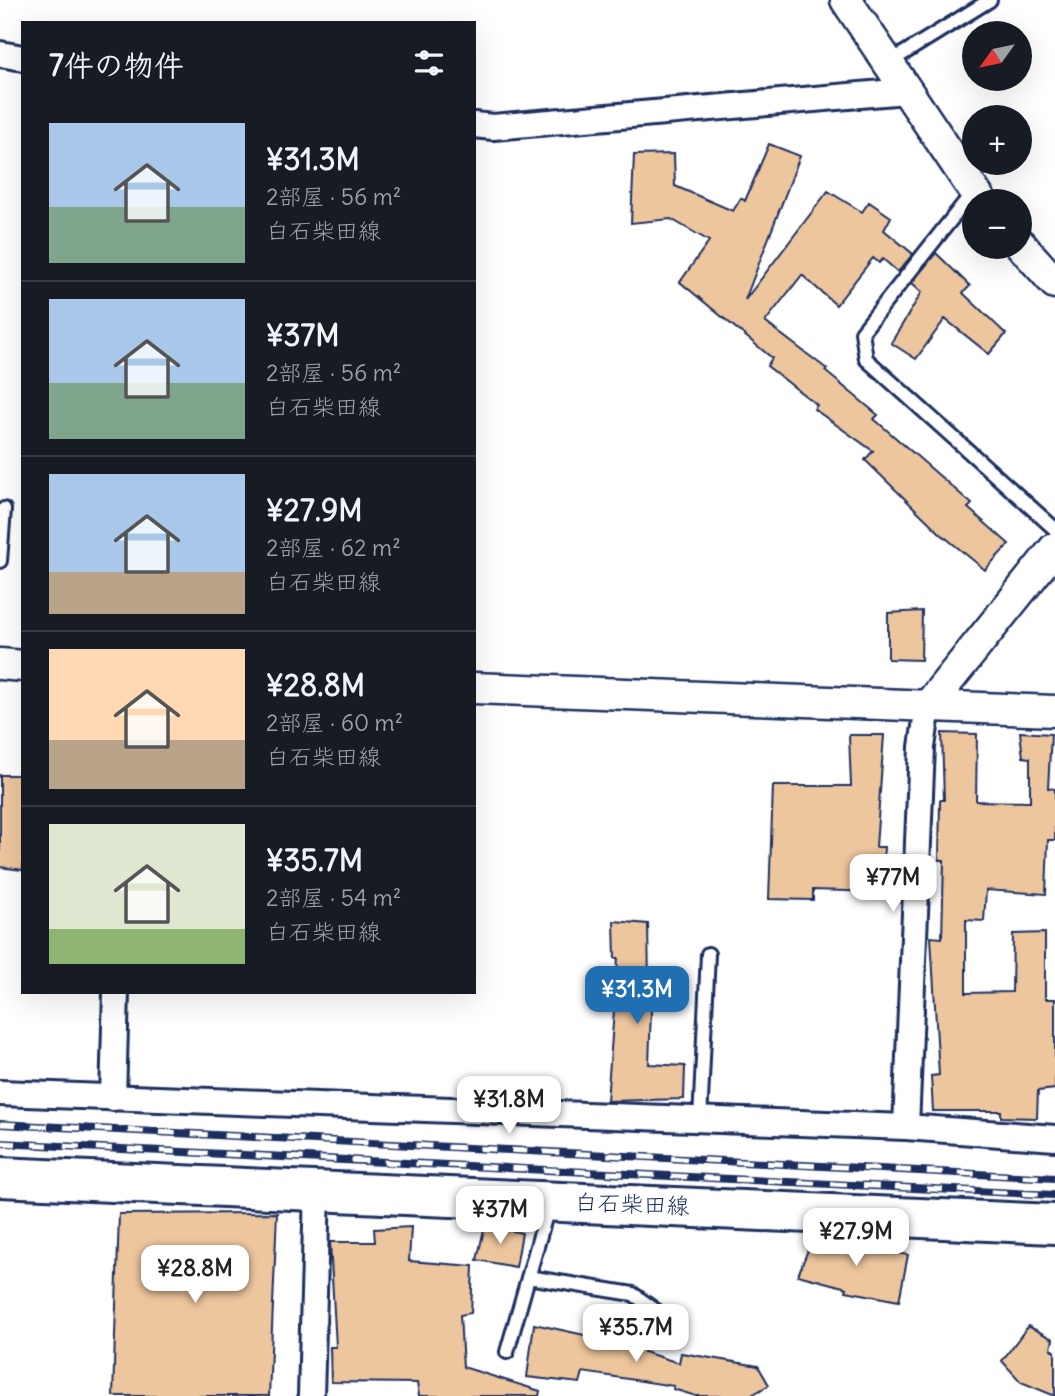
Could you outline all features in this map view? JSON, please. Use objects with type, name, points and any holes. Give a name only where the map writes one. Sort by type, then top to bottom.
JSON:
[{"type":"main road","name":"白石柴田線","points":[[0,1177],[1055,1224]]},
{"type":"street","points":[[846,0],[972,189]]},
{"type":"street","points":[[0,54],[21,58]]},
{"type":"street","points":[[476,125],[506,126],[906,91]]},
{"type":"street","points":[[1032,257],[1055,283]]},
{"type":"street","points":[[906,1127],[922,747],[928,706],[1055,548]]},
{"type":"street","points":[[0,664],[21,666]]},
{"type":"street","points":[[476,688],[1055,711]]},
{"type":"street","points":[[113,1098],[116,994]]},
{"type":"street","points":[[0,1093],[906,1127],[1055,1138]]},
{"type":"street","points":[[311,1396],[317,1191]]},
{"type":"lane","points":[[882,55],[990,0]]},
{"type":"lane","points":[[962,215],[862,332],[866,359],[1055,529]]},
{"type":"lane","points":[[0,561],[4,509]]},
{"type":"lane","points":[[700,1121],[708,954]]},
{"type":"lane","points":[[507,1352],[550,1201]]},
{"type":"lane","points":[[528,1277],[633,1294],[669,1320]]},
{"type":"building","points":[[769,144],[800,156],[745,300],[828,191],[862,212],[869,202],[891,217],[884,230],[913,254],[898,272],[883,259],[879,263],[873,258],[836,305],[802,275],[765,322],[827,369],[825,371],[878,415],[874,419],[972,504],[968,508],[1009,544],[985,570],[941,534],[865,460],[873,451],[814,409],[817,405],[767,366],[772,358],[680,282],[709,241],[671,219],[631,223],[634,155],[674,154],[675,186],[733,211],[741,198],[745,201]]},
{"type":"building","points":[[936,253],[970,286],[963,293],[1006,334],[989,354],[945,319],[916,359],[891,343],[922,292],[912,283]]},
{"type":"building","points":[[922,611],[921,660],[888,659],[888,613]]},
{"type":"building","points":[[1020,732],[1051,734],[1048,788],[1055,789],[1055,840],[1048,840],[1046,894],[986,890],[984,921],[966,920],[966,993],[1012,992],[1013,934],[1045,933],[1045,999],[1055,999],[1055,1089],[1038,1091],[1037,1118],[1001,1117],[1001,1111],[933,1111],[931,1076],[939,1075],[931,937],[942,938],[944,860],[939,860],[940,800],[944,800],[942,733],[977,734],[976,801],[1030,802],[1030,758],[1023,757]]},
{"type":"building","points":[[849,735],[884,735],[876,847],[884,847],[881,892],[813,890],[813,900],[769,899],[773,786],[851,786]]},
{"type":"building","points":[[0,775],[21,775],[21,870],[0,867]]},
{"type":"building","points":[[614,921],[648,924],[649,984],[652,984],[649,1064],[685,1066],[684,1099],[607,1101],[618,958],[615,958]]},
{"type":"building","points":[[277,1213],[269,1396],[113,1396],[119,1214]]},
{"type":"building","points":[[485,1225],[522,1233],[516,1267],[477,1260]]},
{"type":"building","points":[[411,1227],[409,1261],[473,1266],[471,1313],[460,1315],[463,1367],[540,1391],[539,1396],[419,1396],[417,1383],[331,1382],[330,1347],[336,1347],[330,1242],[375,1242],[374,1229]]},
{"type":"building","points":[[814,1235],[908,1255],[899,1301],[846,1291],[847,1288],[798,1275]]},
{"type":"building","points":[[534,1324],[603,1339],[604,1332],[644,1339],[644,1352],[679,1363],[681,1353],[758,1366],[769,1385],[750,1396],[696,1396],[673,1389],[674,1386],[583,1372],[580,1383],[527,1377]]},
{"type":"building","points":[[1028,1326],[1053,1339],[1051,1349],[1055,1351],[1055,1396],[1021,1382],[1002,1361]]},
{"type":"railway","points":[[0,1124],[1055,1178]]},
{"type":"railway","points":[[0,1143],[1055,1195]]}]
